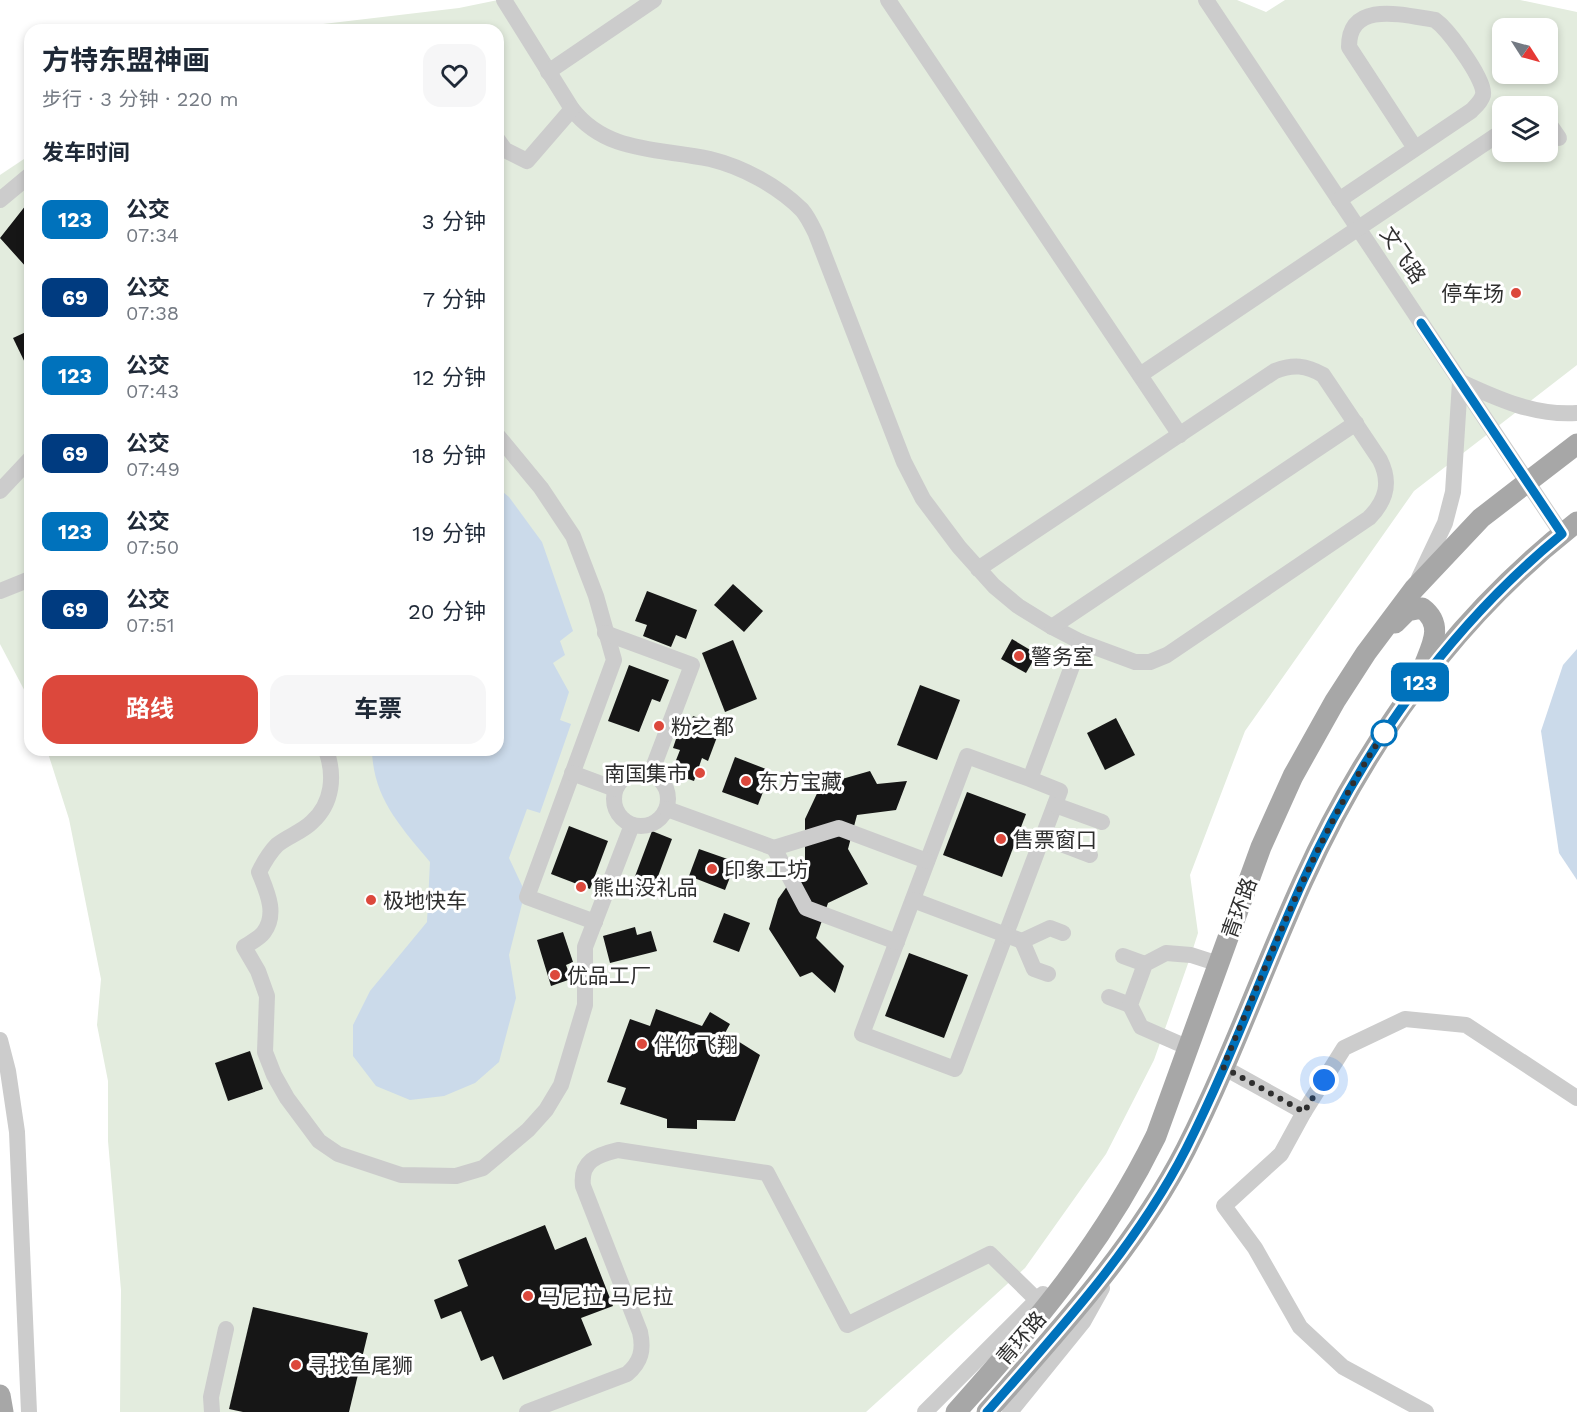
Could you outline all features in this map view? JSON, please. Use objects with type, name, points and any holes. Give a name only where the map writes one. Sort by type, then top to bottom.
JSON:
[{"type":"main road","name":"青环路","points":[[956,1412],[1028,1332],[1074,1273],[1137,1175],[1156,1136],[1261,847],[1293,777],[1335,701],[1366,653],[1414,589],[1481,518],[1577,444]]},
{"type":"main road","name":"青环路","points":[[987,1412],[1128,1243],[1156,1200],[1185,1150],[1304,879],[1333,821],[1377,744],[1417,686],[1464,626],[1525,565],[1569,528]]},
{"type":"main road","points":[[1366,653],[1407,611],[1422,608],[1432,615],[1436,629],[1417,686]]},
{"type":"main road","points":[[0,1395],[3,1412]]},
{"type":"street","points":[[504,0],[580,120],[603,136],[626,146],[711,160],[742,170],[774,188],[804,212],[820,243],[904,462],[923,499],[941,526],[978,569],[1018,606],[1052,627],[1081,642],[1134,662],[1150,662],[1167,655],[1369,518],[1385,497],[1386,471],[1323,375],[1312,369],[1287,366],[1275,371],[978,569]]},
{"type":"street","points":[[548,72],[654,0]]},
{"type":"street","points":[[888,0],[1180,435]]},
{"type":"street","points":[[1193,0],[1236,45]]},
{"type":"street","name":"文飞路","points":[[1206,0],[1527,483],[1569,528]]},
{"type":"street","points":[[1217,0],[1236,45]]},
{"type":"street","points":[[1339,200],[1415,148],[1479,103],[1483,94],[1481,81],[1447,30],[1435,20],[1382,11],[1372,12],[1353,26],[1349,37],[1349,47],[1415,148]]},
{"type":"street","points":[[504,149],[527,161],[572,109]]},
{"type":"street","points":[[1140,375],[1492,138]]},
{"type":"street","points":[[0,200],[24,181]]},
{"type":"street","points":[[1414,589],[1446,523],[1453,492],[1460,382],[1503,401],[1539,411],[1560,414],[1577,413]]},
{"type":"street","points":[[1052,627],[1356,423]]},
{"type":"street","points":[[504,443],[541,488],[573,536],[596,596],[614,660],[527,897],[595,922]]},
{"type":"street","points":[[0,491],[24,465]]},
{"type":"street","points":[[0,591],[24,581]]},
{"type":"street","points":[[605,633],[692,665],[651,773]]},
{"type":"street","points":[[1030,779],[1081,642]]},
{"type":"street","points":[[328,756],[331,763],[331,791],[326,807],[312,823],[278,844],[266,858],[259,872],[270,903],[270,919],[264,933],[244,947],[258,971],[267,996],[265,1052],[273,1075],[287,1098],[326,1148],[401,1175],[456,1176],[483,1168],[505,1151],[546,1110],[561,1085],[585,1005],[585,947],[632,825]]},
{"type":"street","points":[[967,756],[1060,790],[1055,805],[955,1069],[862,1034],[967,756]]},
{"type":"street","points":[[637,772],[651,773],[663,782],[669,795],[667,809],[659,820],[646,826],[632,825],[620,817],[614,804],[615,789],[624,778],[637,772]]},
{"type":"street","points":[[572,773],[615,789]]},
{"type":"street","points":[[1055,805],[1102,822]]},
{"type":"street","points":[[667,809],[774,848],[839,828],[927,861]]},
{"type":"street","points":[[1043,837],[1090,855]]},
{"type":"street","points":[[774,848],[806,908],[897,942]]},
{"type":"street","points":[[913,900],[1022,941],[1034,969],[1048,974]]},
{"type":"street","points":[[1022,941],[1050,928],[1063,933]]},
{"type":"street","points":[[1124,956],[1144,963],[1166,953],[1191,955],[1219,964]]},
{"type":"street","points":[[1130,1005],[1144,963]]},
{"type":"street","points":[[1109,997],[1130,1005],[1141,1027],[1189,1048]]},
{"type":"street","points":[[1426,1412],[1343,1367],[1300,1327],[1255,1248],[1224,1206],[1281,1154],[1344,1048],[1405,1019],[1466,1025],[1577,1098]]},
{"type":"street","points":[[0,1040],[8,1071],[17,1132],[29,1412]]},
{"type":"street","points":[[1223,1067],[1304,1112]]},
{"type":"street","points":[[527,1412],[627,1374],[635,1367],[640,1357],[643,1344],[640,1332],[584,1186],[582,1175],[588,1164],[596,1157],[618,1150],[767,1173],[847,1325],[990,1254],[1036,1299]]},
{"type":"street","points":[[1010,1412],[1083,1322],[1128,1243]]},
{"type":"street","points":[[925,1412],[1036,1299],[1074,1273]]},
{"type":"street","points":[[212,1412],[211,1397],[226,1329]]},
{"type":"shaded area","points":[[498,0],[1237,0],[1266,12],[1285,0],[1520,0],[1577,12],[1577,365],[1414,491],[1245,731],[1190,875],[1198,933],[1191,955],[1154,1060],[1106,1154],[1025,1268],[866,1412],[120,1412],[121,1290],[108,1141],[108,1081],[97,1025],[101,979],[69,819],[49,756],[504,756],[504,24],[323,24],[459,8]]},
{"type":"shaded area","points":[[24,159],[24,690],[0,644],[0,175]]},
{"type":"water","points":[[504,493],[542,542],[573,631],[560,641],[565,655],[553,663],[569,692],[560,720],[571,724],[540,813],[527,809],[509,858],[525,892],[509,955],[516,998],[499,1062],[475,1083],[444,1096],[410,1100],[376,1086],[353,1056],[353,1025],[370,991],[427,922],[430,862],[391,811],[377,783],[373,756],[504,756]]},
{"type":"water","points":[[1577,649],[1577,880],[1559,853],[1541,731],[1563,665]]},
{"type":"building","points":[[24,208],[24,265],[0,238]]},
{"type":"building","points":[[24,333],[24,361],[13,338]]},
{"type":"building","points":[[733,584],[763,611],[744,632],[714,605]]},
{"type":"building","points":[[647,591],[697,610],[686,639],[676,635],[671,647],[643,636],[647,625],[635,621]]},
{"type":"building","name":"警务室","points":[[1012,639],[1037,654],[1026,673],[1001,659]]},
{"type":"building","points":[[733,640],[757,699],[725,712],[702,653]]},
{"type":"building","points":[[629,665],[669,680],[660,702],[652,699],[639,732],[608,721]]},
{"type":"building","points":[[920,685],[960,700],[937,760],[897,745]]},
{"type":"building","points":[[693,716],[710,722],[705,733],[717,737],[708,761],[702,758],[694,781],[671,773],[680,750],[673,748],[681,724],[689,727]]},
{"type":"building","points":[[1116,718],[1135,755],[1105,770],[1087,733]]},
{"type":"building","points":[[735,757],[771,771],[758,805],[722,792]]},
{"type":"building","points":[[870,771],[877,784],[907,781],[896,810],[857,815],[848,849],[868,884],[828,903],[816,938],[844,966],[835,993],[812,972],[800,977],[769,929],[778,899],[805,861],[805,819],[821,785]]},
{"type":"building","points":[[967,792],[1026,814],[1002,877],[943,855]]},
{"type":"building","points":[[569,826],[608,841],[590,889],[551,874]]},
{"type":"building","points":[[652,831],[672,839],[651,895],[631,887]]},
{"type":"building","points":[[699,849],[736,862],[725,890],[689,876]]},
{"type":"building","points":[[724,913],[750,923],[739,952],[713,942]]},
{"type":"building","points":[[635,927],[637,935],[651,931],[657,951],[610,963],[603,936]]},
{"type":"building","points":[[563,932],[573,962],[566,965],[571,979],[551,986],[537,940]]},
{"type":"building","points":[[909,953],[968,975],[944,1038],[885,1016]]},
{"type":"building","points":[[656,1009],[702,1026],[710,1012],[730,1024],[725,1033],[760,1055],[735,1121],[697,1120],[697,1129],[667,1128],[667,1119],[620,1104],[626,1088],[607,1082],[630,1019],[650,1026]]},
{"type":"building","points":[[250,1051],[263,1089],[228,1101],[215,1063]]},
{"type":"building","points":[[545,1225],[555,1250],[586,1237],[613,1306],[581,1318],[592,1345],[503,1380],[493,1356],[481,1361],[461,1311],[441,1319],[434,1300],[468,1286],[458,1260]]},
{"type":"building","points":[[253,1307],[368,1333],[349,1412],[243,1412],[229,1409]]},
{"type":"bus line","name":"123","points":[[987,1412],[1069,1317],[1128,1243],[1156,1200],[1185,1150],[1212,1093],[1304,879],[1338,812],[1377,744],[1417,686],[1464,626],[1525,565],[1562,534],[1421,323]]},
{"type":"place","name":"停车场","points":[[1516,293]]},
{"type":"place","name":"警务室","points":[[1019,656]]},
{"type":"place","name":"粉之都","points":[[659,726]]},
{"type":"place","name":"南国集市","points":[[700,773]]},
{"type":"place","name":"东方宝藏","points":[[746,781]]},
{"type":"place","name":"售票窗口","points":[[1001,839]]},
{"type":"place","name":"印象工坊","points":[[712,869]]},
{"type":"place","name":"熊出没礼品","points":[[581,887]]},
{"type":"place","name":"极地快车","points":[[371,900]]},
{"type":"place","name":"优品工厂","points":[[555,975]]},
{"type":"place","name":"伴你飞翔","points":[[642,1044]]},
{"type":"place","name":"马尼拉 马尼拉","points":[[528,1296]]},
{"type":"place","name":"寻找鱼尾狮","points":[[296,1365]]},
{"type":"route","points":[[1324,1080],[1304,1112],[1223,1067],[1304,879],[1338,812],[1390,724],[1384,733]]}]
